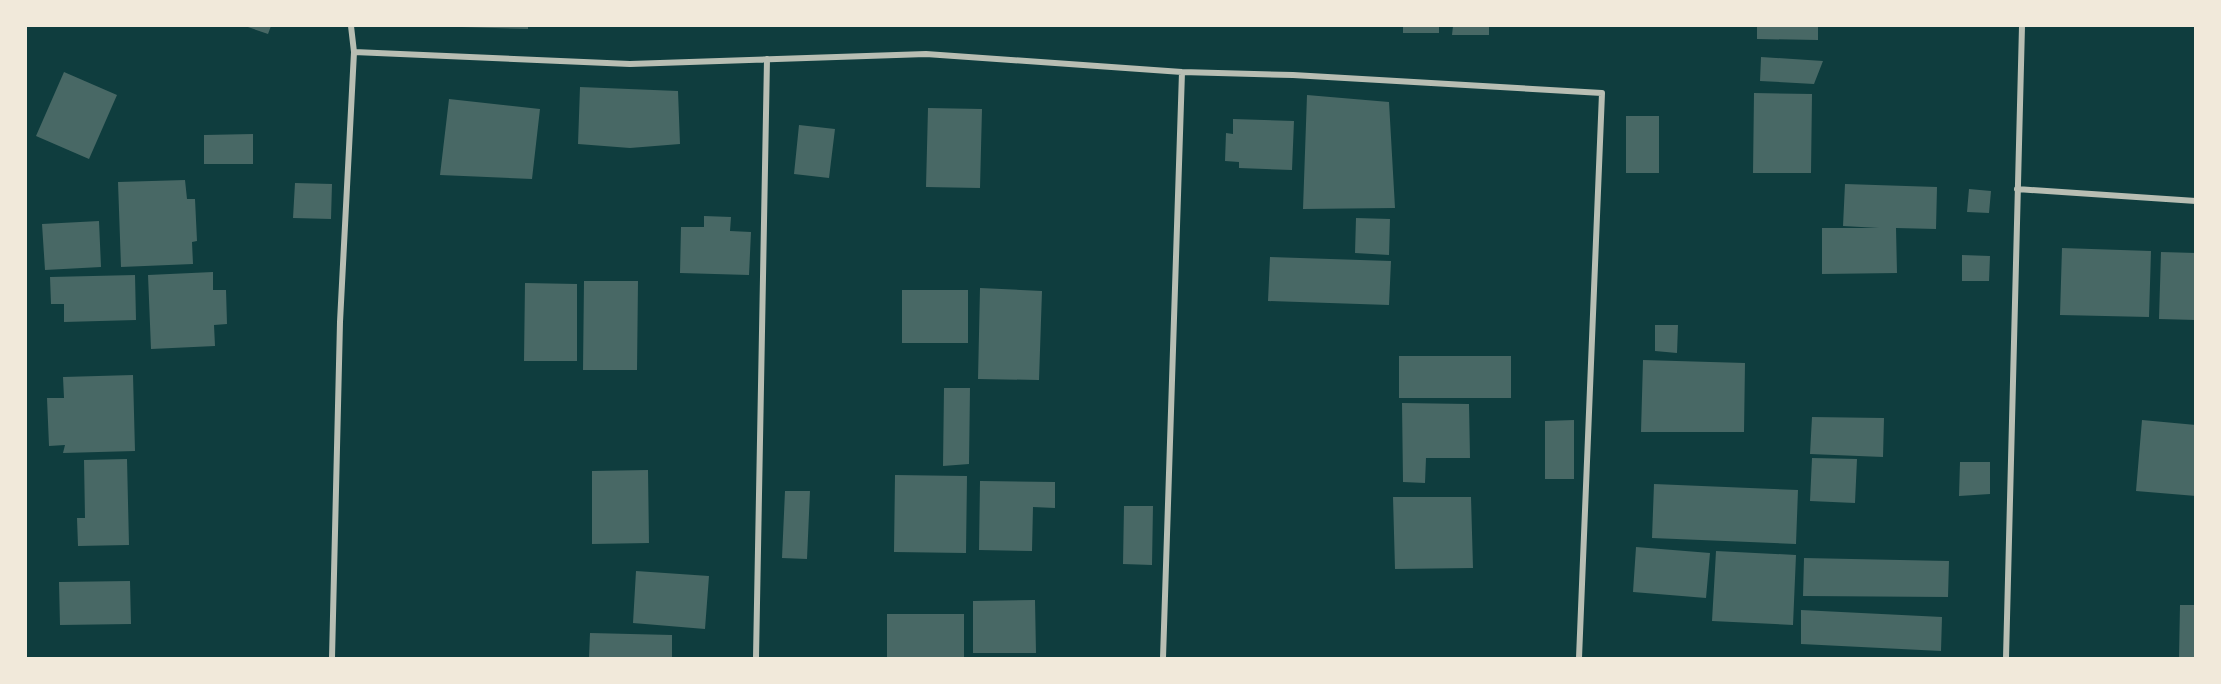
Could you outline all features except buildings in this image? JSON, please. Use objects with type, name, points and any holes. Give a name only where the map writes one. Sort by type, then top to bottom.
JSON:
[{"type":"street","points":[[332,658],[340,322],[354,52],[351,26]]},
{"type":"street","points":[[2006,658],[2022,26]]},
{"type":"street","points":[[354,52],[630,64],[926,54],[1182,72],[1293,75],[1602,93],[1579,658]]},
{"type":"street","points":[[756,658],[767,59]]},
{"type":"street","points":[[1163,658],[1182,72]]},
{"type":"street","points":[[2018,189],[2196,201]]}]
